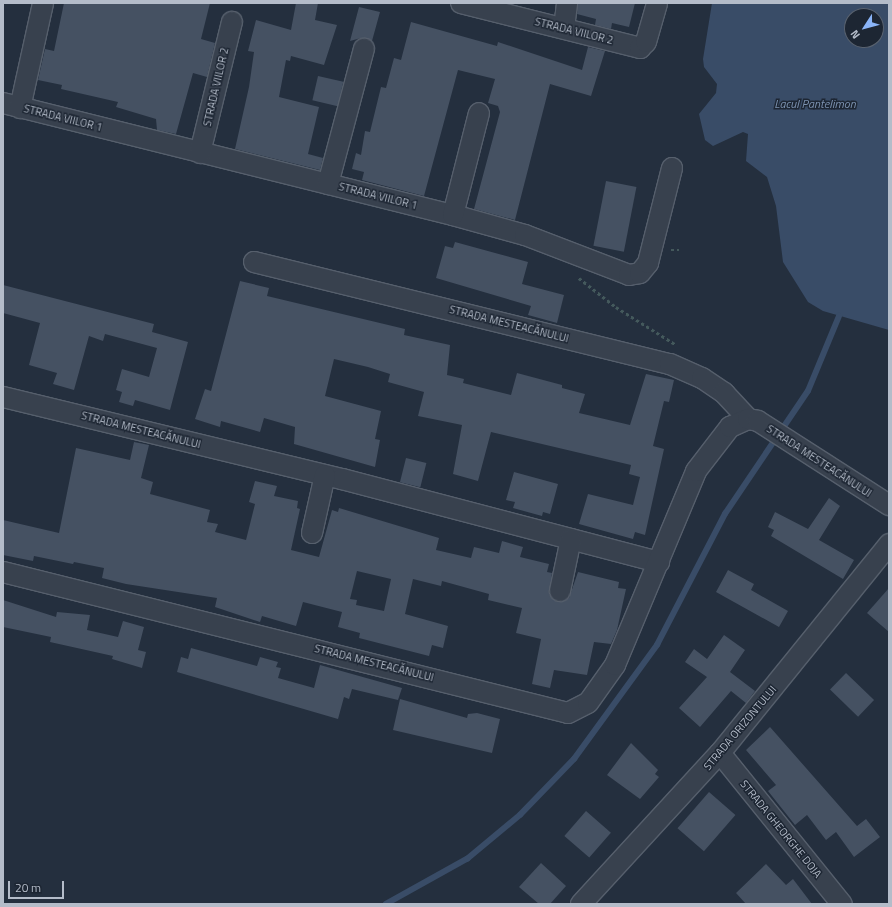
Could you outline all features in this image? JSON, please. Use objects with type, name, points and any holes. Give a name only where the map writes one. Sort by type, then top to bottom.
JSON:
[{"type":"street","points":[[12,105],[43,3]]},
{"type":"street","name":"STRADA VIILOR 2","points":[[461,3],[640,48],[646,42],[656,4]]},
{"type":"street","points":[[564,28],[568,3]]},
{"type":"street","name":"STRADA VIILOR 2","points":[[200,153],[232,22]]},
{"type":"street","points":[[328,184],[364,49]]},
{"type":"street","name":"STRADA VIILOR 1","points":[[12,105],[453,215],[525,235],[634,276],[644,269],[651,256],[672,168]]},
{"type":"street","points":[[453,215],[479,113]]},
{"type":"street","name":"STRADA MESTEACĂNULUI","points":[[254,262],[670,364],[702,378],[724,393],[753,420],[792,442],[889,506]]},
{"type":"street","name":"STRADA MESTEACĂNULUI","points":[[3,397],[325,475],[659,562]]},
{"type":"street","name":"STRADA MESTEACĂNULUI","points":[[3,572],[568,713],[588,703],[615,665],[659,562],[691,480],[708,450],[730,427],[753,420]]},
{"type":"street","points":[[312,533],[325,475]]},
{"type":"street","points":[[560,591],[571,539]]},
{"type":"street","name":"STRADA ORIZONTULUI","points":[[581,904],[720,753],[889,544]]},
{"type":"street","name":"STRADA GHEORGHE DOJA","points":[[720,753],[842,904]]},
{"type":"water","name":"Lacul Pantelimon","points":[[712,3],[889,3],[889,330],[823,311],[808,302],[783,262],[776,206],[767,177],[746,161],[748,134],[743,132],[713,146],[705,140],[699,114],[716,93],[717,84],[704,67],[703,59]]},
{"type":"building","points":[[64,3],[210,3],[201,39],[215,43],[207,77],[193,73],[176,134],[157,130],[156,119],[116,107],[118,102],[61,89],[62,85],[38,80],[45,49],[54,51]]},
{"type":"building","points":[[296,3],[318,3],[315,20],[337,25],[324,65],[291,56],[290,61],[286,60],[279,97],[319,107],[308,154],[323,158],[320,170],[235,149],[249,87],[254,52],[248,51],[256,20],[291,30]]},
{"type":"building","points":[[578,3],[635,3],[629,27],[612,23],[611,29],[595,25],[596,19],[577,14]]},
{"type":"building","points":[[359,7],[380,12],[372,41],[361,38],[350,41]]},
{"type":"building","points":[[411,22],[497,46],[498,42],[582,70],[588,47],[605,51],[591,96],[550,84],[515,220],[474,209],[500,112],[498,106],[488,103],[495,79],[458,70],[424,196],[362,180],[364,172],[352,169],[356,153],[361,155],[365,131],[370,132],[381,87],[386,88],[394,58],[401,60]]},
{"type":"building","points":[[318,76],[343,82],[338,106],[312,100]]},
{"type":"building","points":[[606,181],[636,187],[624,252],[593,246]]},
{"type":"building","points":[[455,242],[528,262],[522,284],[564,295],[557,323],[528,315],[531,306],[436,278],[445,246],[453,248]]},
{"type":"building","points":[[240,281],[269,288],[267,296],[405,329],[404,335],[450,345],[447,375],[464,379],[463,383],[511,395],[517,373],[562,385],[562,388],[585,394],[579,413],[630,425],[646,374],[674,380],[669,402],[664,401],[653,446],[664,449],[645,535],[635,532],[633,539],[579,524],[588,494],[633,505],[640,477],[629,474],[631,465],[491,432],[478,481],[453,474],[462,425],[418,416],[424,392],[388,382],[390,374],[368,367],[334,359],[325,396],[381,411],[375,439],[380,440],[375,467],[294,444],[295,427],[264,418],[260,432],[221,421],[220,427],[195,419],[205,389],[211,391]]},
{"type":"building","points":[[3,285],[154,324],[152,332],[188,342],[170,410],[135,400],[133,406],[119,402],[122,392],[116,390],[122,369],[149,377],[157,348],[105,334],[103,341],[89,336],[74,390],[53,384],[57,373],[29,365],[40,323],[3,313]]},
{"type":"building","points":[[134,442],[149,445],[141,478],[153,482],[150,494],[210,510],[207,522],[218,524],[215,532],[246,540],[255,504],[249,502],[255,481],[277,486],[274,496],[298,501],[297,508],[300,509],[291,550],[319,557],[332,510],[338,512],[339,508],[439,538],[436,550],[471,558],[474,547],[499,553],[502,541],[523,547],[520,557],[549,564],[547,572],[552,573],[549,594],[557,602],[569,598],[578,572],[619,582],[618,588],[626,589],[617,630],[611,644],[594,642],[587,675],[554,670],[550,688],[532,684],[541,639],[516,633],[522,608],[488,600],[489,594],[442,581],[441,586],[413,579],[405,614],[448,626],[443,648],[432,645],[429,656],[359,638],[360,633],[338,627],[342,612],[303,602],[296,626],[262,616],[260,622],[215,607],[217,598],[126,584],[102,578],[104,568],[74,562],[73,564],[34,556],[33,561],[3,555],[3,520],[59,533],[76,448],[130,460]],"holes":[[[357,571],[391,579],[384,611],[356,605],[357,600],[350,599]]]},
{"type":"building","points":[[406,458],[426,463],[420,487],[400,482]]},
{"type":"building","points":[[514,472],[558,484],[550,514],[543,512],[542,516],[513,508],[515,502],[506,500]]},
{"type":"building","points":[[829,498],[840,506],[819,540],[854,560],[843,579],[771,536],[774,530],[768,527],[775,512],[808,529]]},
{"type":"building","points":[[728,570],[754,584],[751,590],[788,611],[779,627],[716,592]]},
{"type":"building","points":[[889,588],[889,632],[867,613]]},
{"type":"building","points":[[3,600],[56,617],[57,612],[90,615],[87,630],[118,637],[123,621],[144,627],[138,650],[146,652],[142,668],[112,659],[113,656],[50,642],[51,637],[3,627]]},
{"type":"building","points":[[724,635],[745,650],[730,672],[755,691],[746,703],[731,691],[700,727],[679,708],[707,677],[685,662],[694,649],[707,659]]},
{"type":"building","points":[[191,648],[257,666],[260,657],[278,662],[276,667],[281,668],[278,678],[314,688],[320,665],[402,688],[398,700],[352,689],[349,699],[344,697],[338,719],[177,672],[181,657],[188,659]]},
{"type":"building","points":[[846,673],[874,700],[858,717],[830,690]]},
{"type":"building","points":[[400,699],[467,718],[468,714],[477,713],[500,719],[492,753],[393,730]]},
{"type":"building","points":[[770,727],[857,826],[866,819],[880,837],[854,857],[836,832],[826,840],[807,815],[795,825],[768,791],[776,785],[746,750]]},
{"type":"building","points":[[631,743],[658,770],[655,774],[659,777],[640,799],[607,775]]},
{"type":"building","points":[[709,792],[735,815],[704,851],[678,828]]},
{"type":"building","points":[[586,811],[611,833],[589,858],[564,836]]},
{"type":"building","points":[[541,863],[566,886],[550,904],[539,904],[519,887]]},
{"type":"building","points":[[766,864],[786,885],[793,879],[812,904],[746,904],[736,893]]},
{"type":"waterway","points":[[386,904],[467,859],[520,815],[574,759],[657,645],[725,514],[808,391],[839,316]]}]
